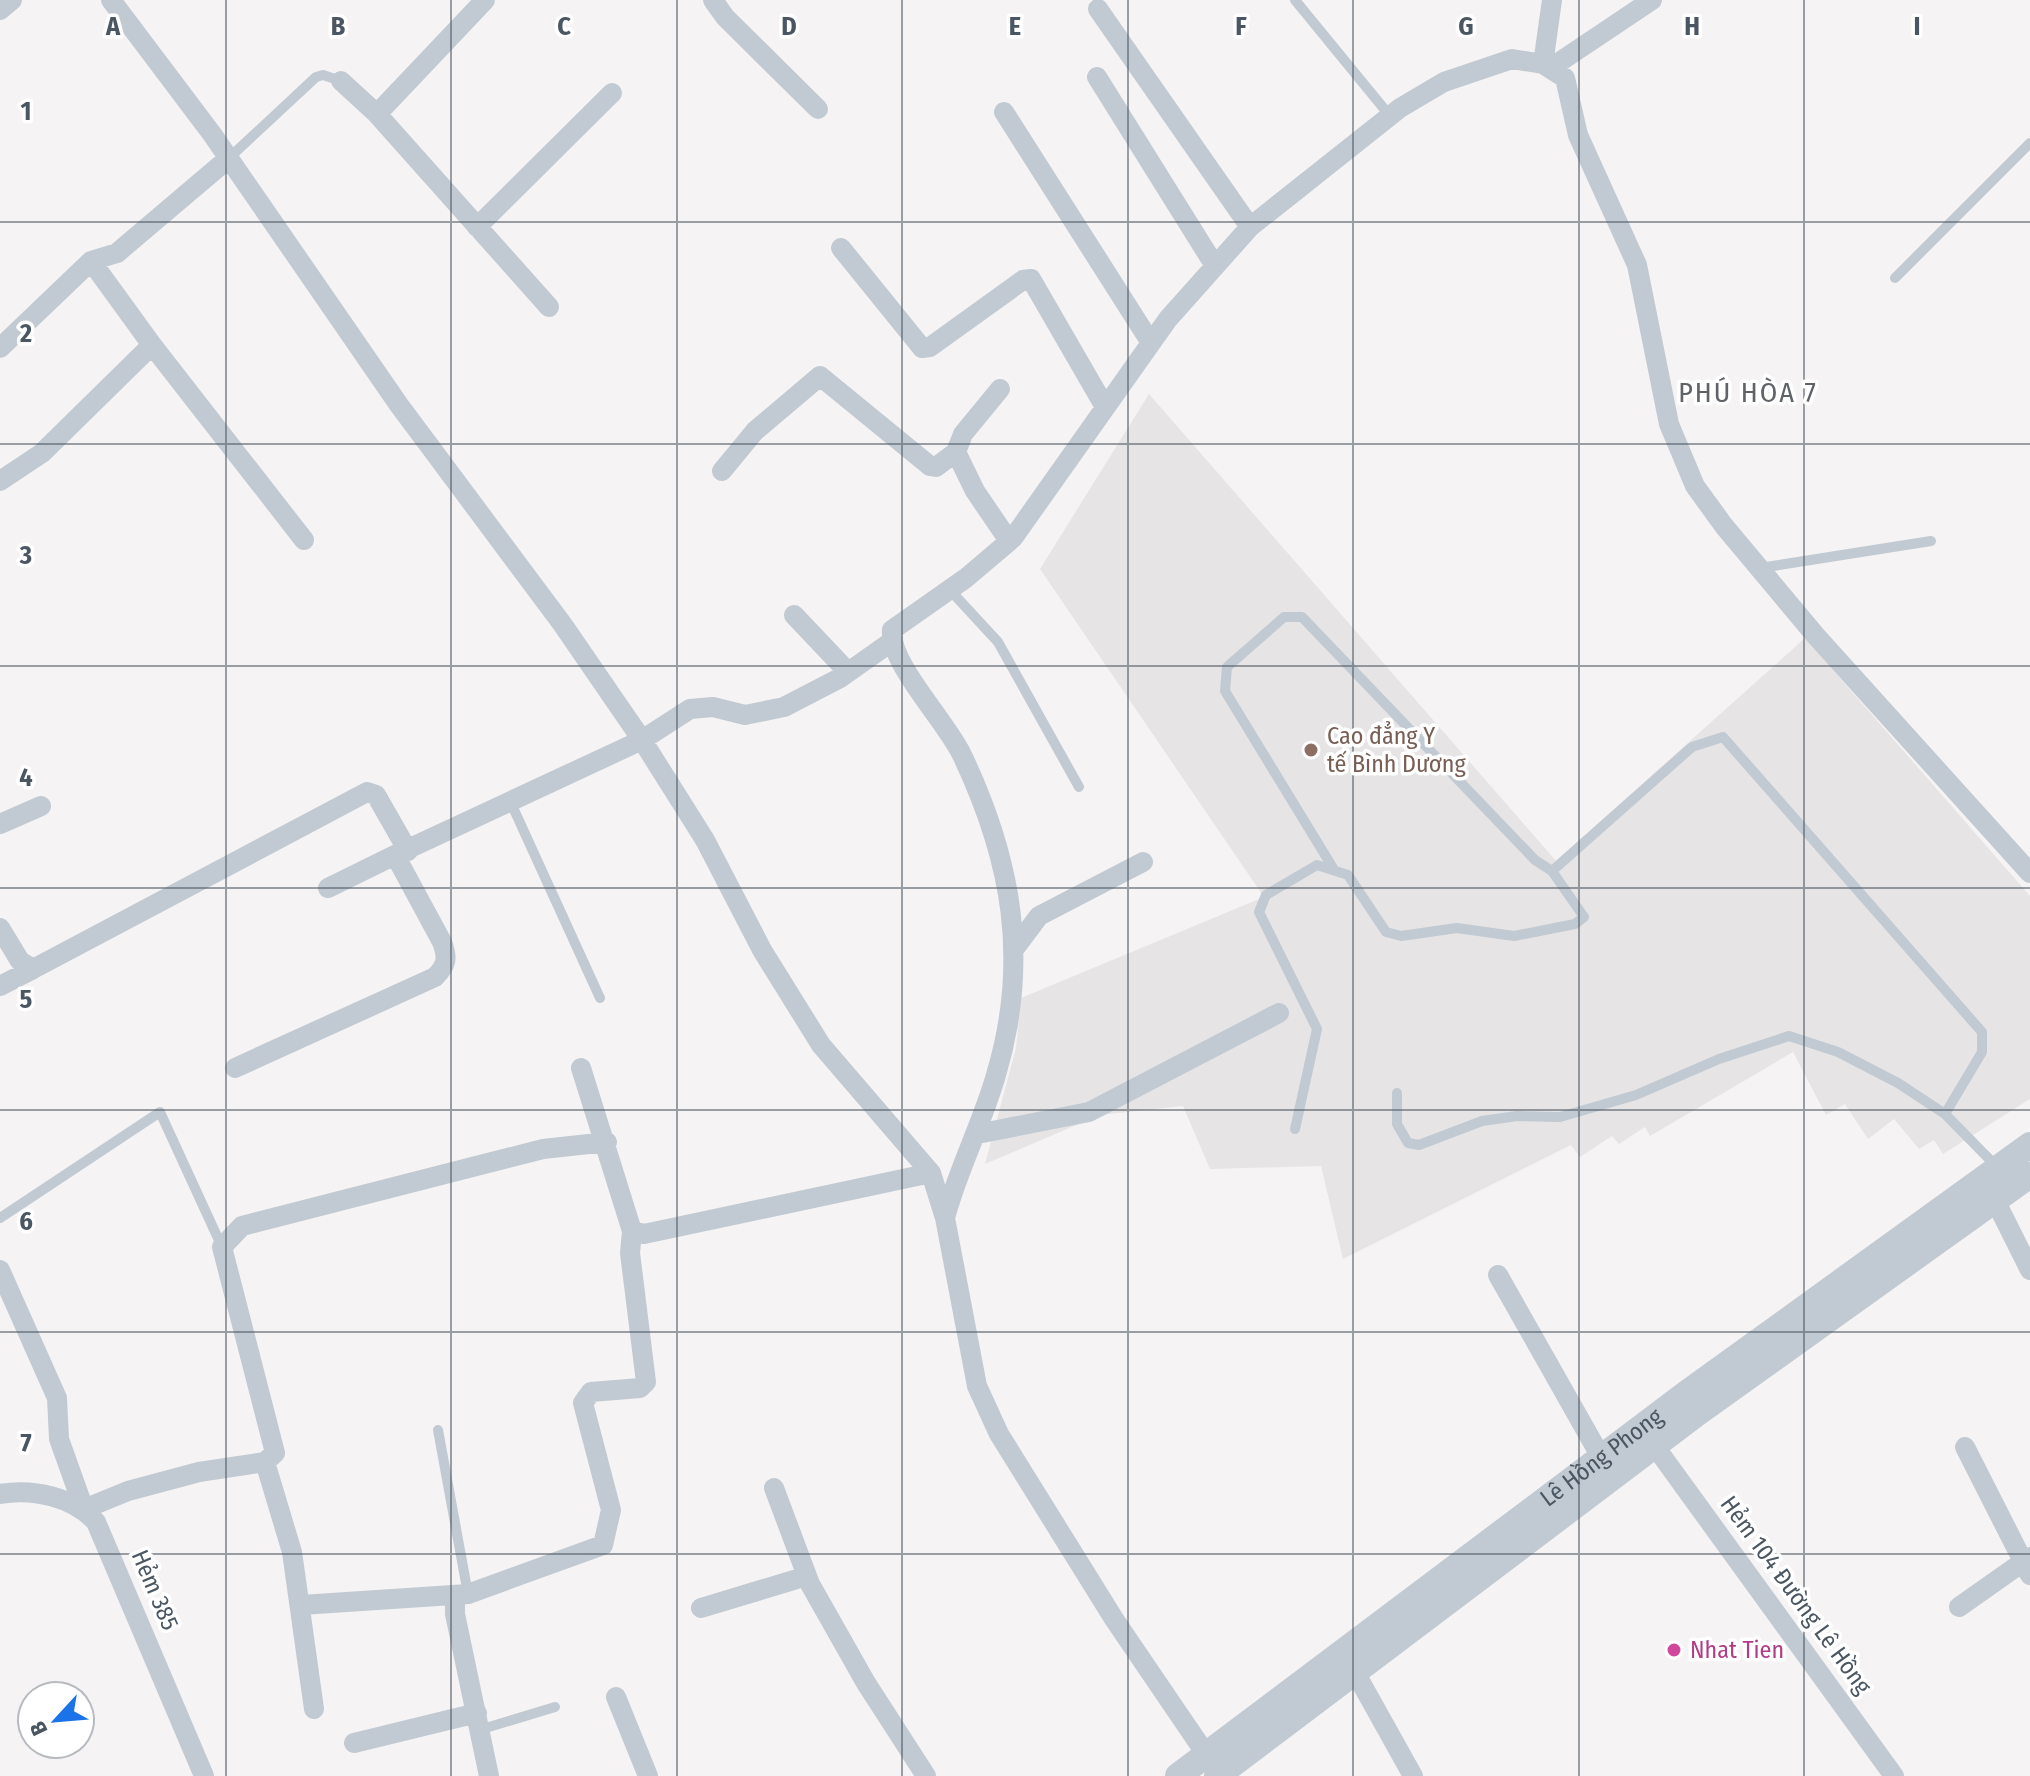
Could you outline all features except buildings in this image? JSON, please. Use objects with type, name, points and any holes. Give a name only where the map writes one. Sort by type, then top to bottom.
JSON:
[{"type":"street","points":[[0,10],[12,0]]},
{"type":"street","points":[[111,0],[229,158],[399,405],[563,625],[642,740],[705,840],[762,950],[821,1045],[931,1173],[945,1218],[977,1386],[999,1434],[1114,1619],[1214,1768]]},
{"type":"street","points":[[377,114],[485,0]]},
{"type":"street","points":[[713,0],[725,17],[818,109]]},
{"type":"street","points":[[1547,66],[1552,0]]},
{"type":"street","points":[[1547,66],[1652,0]]},
{"type":"street","points":[[1098,9],[1250,227]]},
{"type":"street","points":[[945,1218],[955,1180],[977,1134],[997,1074],[1005,1034],[1015,925],[992,820],[953,737],[899,661],[891,642],[892,630],[1009,541],[1151,343],[1250,227],[1390,116],[1444,82],[1487,66],[1512,59],[1547,66],[1565,78],[1578,135],[1637,265],[1669,424],[1682,462],[1708,506],[1816,636],[2030,873]]},
{"type":"street","points":[[1097,77],[1215,266]]},
{"type":"street","points":[[341,81],[377,114],[549,307]]},
{"type":"street","points":[[477,227],[612,93]]},
{"type":"street","points":[[1004,112],[1151,343]]},
{"type":"street","points":[[0,348],[91,261],[117,253],[229,158]]},
{"type":"street","points":[[841,248],[922,348],[930,347],[1023,280],[1031,279],[1105,407]]},
{"type":"street","points":[[91,261],[152,345],[304,540]]},
{"type":"street","points":[[0,481],[42,453],[152,345]]},
{"type":"street","points":[[722,471],[755,431],[820,376],[930,466],[936,467],[956,452],[963,434],[1000,389]]},
{"type":"street","points":[[956,452],[975,491],[1009,541]]},
{"type":"street","points":[[794,615],[848,672]]},
{"type":"street","points":[[328,888],[642,740],[690,709],[713,707],[745,715],[784,707],[848,672],[891,642]]},
{"type":"street","points":[[0,986],[364,792],[376,795],[442,942],[447,955],[446,967],[435,977],[235,1068]]},
{"type":"street","points":[[0,824],[41,806]]},
{"type":"street","points":[[1015,948],[1039,916],[1143,862]]},
{"type":"street","points":[[0,928],[20,961],[33,969]]},
{"type":"street","points":[[977,1134],[1089,1112],[1279,1013]]},
{"type":"street","points":[[301,1605],[462,1594],[603,1545],[611,1510],[583,1403],[591,1392],[640,1388],[646,1382],[630,1253],[632,1231],[607,1142],[581,1068]]},
{"type":"street","points":[[1,1492],[42,1495],[84,1509],[128,1491],[170,1480],[265,1462],[275,1453],[222,1247],[242,1226],[543,1149],[607,1142]]},
{"type":"street","name":"Lê Hồng Phong","points":[[1178,1776],[1214,1768],[1355,1672],[1648,1436],[2030,1145]]},
{"type":"street","points":[[632,1231],[644,1234],[931,1173]]},
{"type":"street","name":"Lê Hồng Phong","points":[[1214,1768],[1601,1457],[1648,1436],[2030,1175]]},
{"type":"street","points":[[1995,1200],[2030,1270]]},
{"type":"street","name":"Hẻm 385","points":[[0,1270],[57,1398],[59,1439],[84,1509],[107,1543],[204,1776]]},
{"type":"street","points":[[1498,1275],[1601,1457]]},
{"type":"street","name":"Hẻm 104 Đường Lê Hồng","points":[[1648,1436],[1894,1776]]},
{"type":"street","points":[[1959,1607],[2028,1565],[1965,1447]]},
{"type":"street","points":[[265,1462],[292,1552],[314,1709]]},
{"type":"street","points":[[774,1488],[807,1576],[866,1683],[926,1776]]},
{"type":"street","points":[[701,1608],[807,1576]]},
{"type":"street","points":[[462,1594],[455,1614],[489,1776]]},
{"type":"street","points":[[1355,1672],[1413,1776]]},
{"type":"street","points":[[616,1697],[648,1776]]},
{"type":"street","points":[[354,1743],[478,1722]]},
{"type":"lane","points":[[1295,0],[1390,116]]},
{"type":"lane","points":[[229,158],[316,77],[323,75],[341,81]]},
{"type":"lane","points":[[1895,278],[2030,143]]},
{"type":"lane","points":[[1760,568],[1931,541]]},
{"type":"lane","points":[[949,589],[998,642],[1079,787]]},
{"type":"lane","points":[[1295,1129],[1317,1029],[1259,912],[1266,895],[1317,865],[1348,875],[1386,932],[1401,936],[1457,928],[1514,936],[1575,924],[1584,917],[1552,871],[1535,860],[1302,617],[1284,617],[1227,667],[1225,691],[1333,868]]},
{"type":"lane","points":[[1552,871],[1692,747],[1723,737],[1982,1032],[1982,1052],[1945,1114]]},
{"type":"lane","points":[[511,803],[600,998]]},
{"type":"lane","points":[[1397,1093],[1397,1124],[1408,1143],[1419,1145],[1482,1121],[1517,1116],[1560,1117],[1636,1095],[1719,1059],[1789,1036],[1838,1052],[1898,1083],[1945,1114],[1998,1168]]},
{"type":"lane","points":[[0,1218],[160,1112],[222,1247]]},
{"type":"lane","points":[[438,1430],[462,1594]]},
{"type":"lane","points":[[478,1722],[555,1707]]},
{"type":"shaded area","name":"Cao đẳng Y tế Bình Dương","points":[[1149,394],[1556,861],[1805,638],[2030,896],[2030,1099],[1943,1154],[1934,1140],[1919,1149],[1894,1119],[1868,1139],[1845,1104],[1826,1115],[1793,1052],[1650,1136],[1645,1127],[1619,1144],[1612,1136],[1580,1157],[1571,1145],[1343,1259],[1321,1166],[1210,1169],[1183,1106],[1100,1115],[985,1164],[1016,1048],[1021,998],[1264,897],[1040,569]]},
{"type":"place","name":"Cao đẳng Y tế Bình Dương","points":[[1311,750]]},
{"type":"place","name":"Nhat Tien","points":[[1674,1650]]},
{"type":"district","name":"PHÚ HÒA 7","points":[[1748,392]]}]
